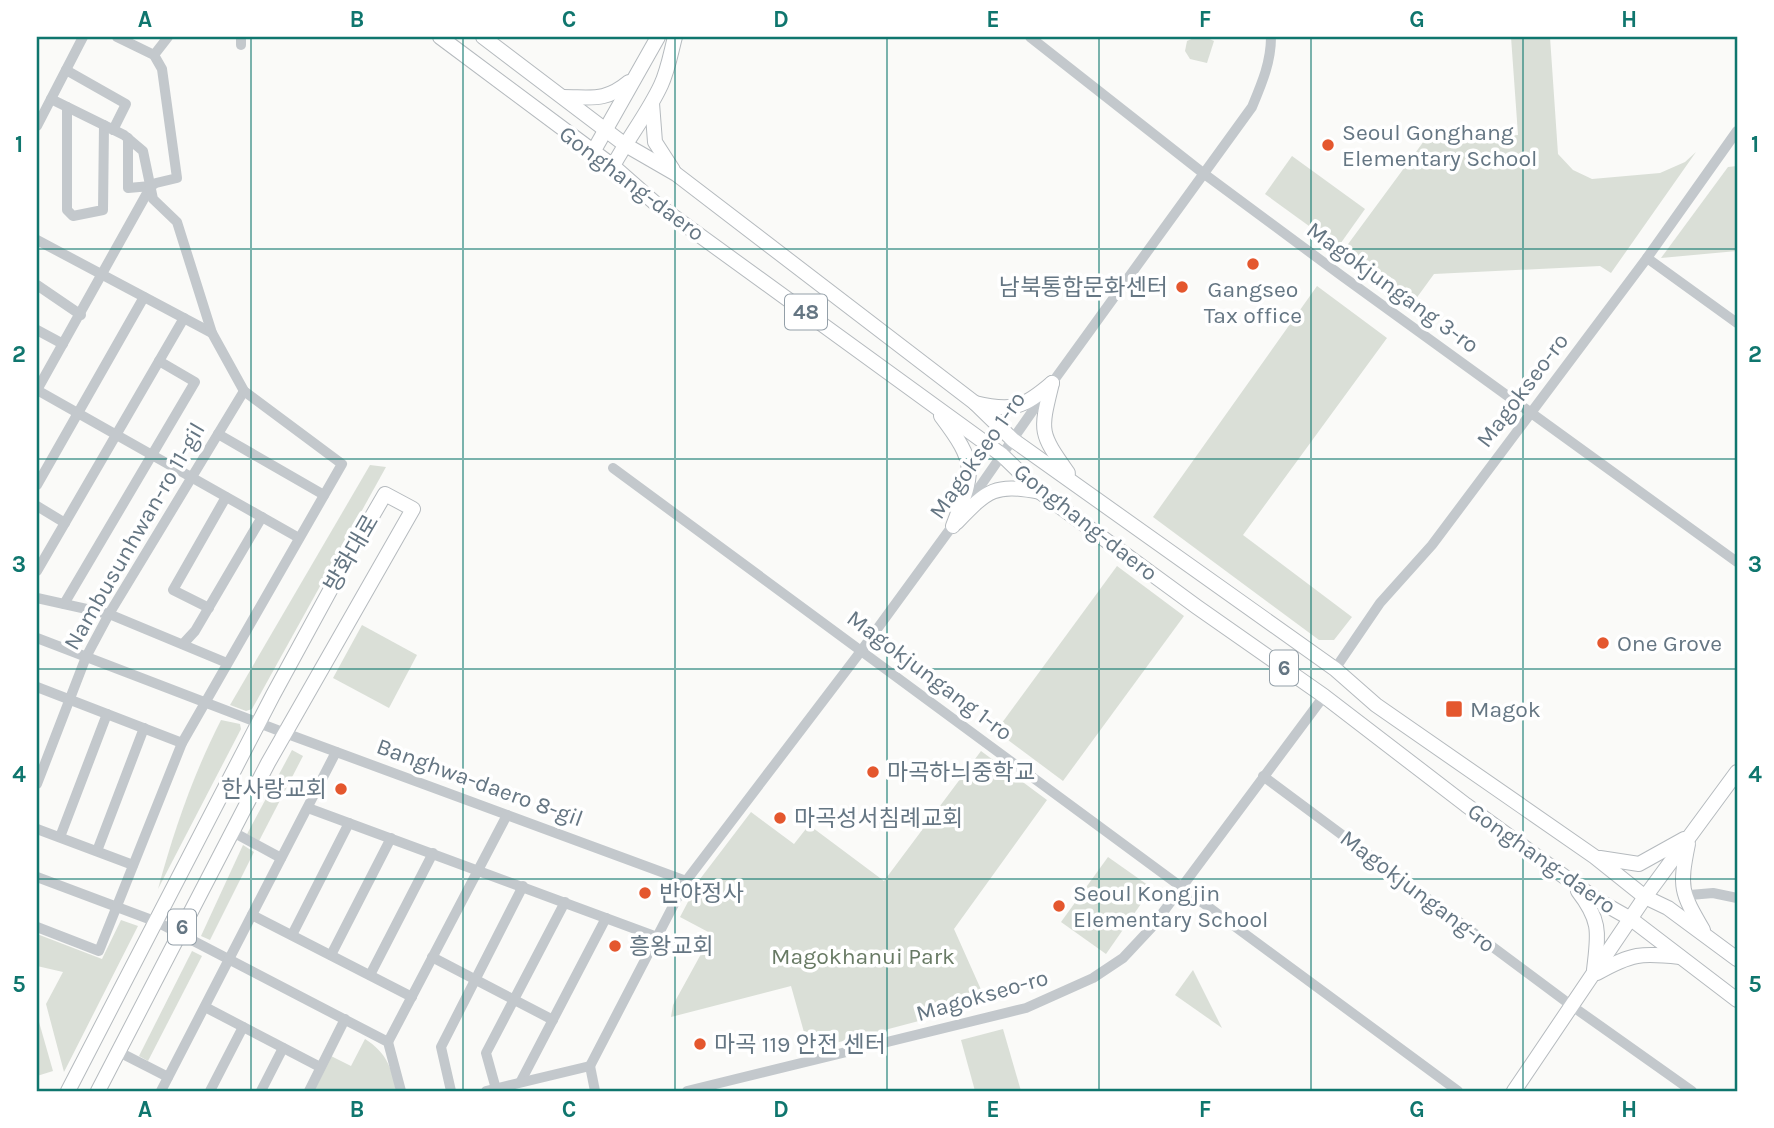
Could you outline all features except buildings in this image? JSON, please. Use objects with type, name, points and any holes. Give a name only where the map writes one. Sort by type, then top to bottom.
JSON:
[{"type":"main road","name":"Gonghang-daero","points":[[440,37],[613,166],[655,202],[1002,454],[1040,492],[1324,696],[1569,880],[1631,919],[1737,1000]]},
{"type":"main road","name":"Gonghang-daero","points":[[483,37],[624,144],[676,174],[975,403],[1013,440],[1335,669],[1376,705],[1595,857],[1645,897],[1668,908],[1737,959]]},
{"type":"main road","points":[[593,152],[658,37]]},
{"type":"main road","points":[[613,166],[663,82],[675,37]]},
{"type":"main road","points":[[563,97],[603,97],[614,94],[635,77]]},
{"type":"main road","points":[[652,103],[655,142],[676,174]]},
{"type":"main road","points":[[975,403],[1013,408],[1034,398],[1052,383]]},
{"type":"main road","points":[[1052,383],[1044,417],[1044,433],[1047,443],[1074,483]]},
{"type":"main road","points":[[933,405],[957,438],[970,464],[968,486],[953,526]]},
{"type":"main road","points":[[953,526],[984,495],[993,490],[1019,488],[1040,492]]},
{"type":"main road","name":"방화대로","points":[[157,922],[259,723],[345,563],[386,494],[413,509],[231,831]]},
{"type":"main road","points":[[1514,1091],[1645,897],[1737,772]]},
{"type":"main road","name":"6","points":[[98,1091],[231,831]]},
{"type":"main road","points":[[1595,857],[1639,864],[1660,855],[1690,836]]},
{"type":"main road","points":[[1690,836],[1683,875],[1684,897],[1706,935]]},
{"type":"main road","points":[[1569,880],[1587,903],[1598,927],[1593,975]]},
{"type":"main road","name":"6","points":[[68,1091],[157,922]]},
{"type":"main road","points":[[1593,975],[1622,958],[1638,954],[1680,957]]},
{"type":"street","points":[[37,126],[83,37]]},
{"type":"street","points":[[117,37],[154,55],[162,69],[177,178],[156,183],[151,187],[37,390],[299,538]]},
{"type":"street","points":[[154,55],[168,37]]},
{"type":"street","name":"Magokjungang 3-ro","points":[[1030,37],[1203,173],[1530,414],[1737,562]]},
{"type":"street","name":"Magokseo 1-ro","points":[[590,1066],[687,881],[953,526],[1052,383],[1252,107],[1266,73],[1271,53],[1271,37]]},
{"type":"street","points":[[66,70],[126,104],[108,127],[103,210],[73,216],[67,210],[67,107]]},
{"type":"street","points":[[37,927],[99,951],[181,743],[342,464],[244,391],[212,333],[177,222],[153,199],[143,151],[128,138],[51,99]]},
{"type":"street","name":"Magokseo-ro","points":[[1335,669],[1380,603],[1432,545],[1647,258],[1737,131]]},
{"type":"street","points":[[128,138],[128,188],[151,187]]},
{"type":"street","points":[[37,240],[212,333]]},
{"type":"street","points":[[1647,258],[1737,323]]},
{"type":"street","points":[[37,285],[80,314]]},
{"type":"street","points":[[37,485],[144,297]]},
{"type":"street","points":[[37,571],[184,317]]},
{"type":"street","points":[[37,330],[63,344]]},
{"type":"street","points":[[64,604],[195,382],[159,361]]},
{"type":"street","name":"Nambusunhwan-ro 11-gil","points":[[37,784],[86,657],[109,614],[244,391]]},
{"type":"street","points":[[218,434],[324,495]]},
{"type":"street","name":"Magokjungang 1-ro","points":[[613,468],[1458,1091]]},
{"type":"street","points":[[209,608],[173,590],[226,497]]},
{"type":"street","points":[[37,506],[65,523]]},
{"type":"street","points":[[183,644],[195,631],[262,517]]},
{"type":"street","points":[[37,598],[109,614],[227,663]]},
{"type":"street","name":"Banghwa-daero 8-gil","points":[[37,638],[285,733],[687,881]]},
{"type":"street","points":[[37,687],[181,743]]},
{"type":"street","name":"Magokseo-ro","points":[[687,1091],[1026,1008],[1093,978],[1124,958],[1152,928],[1324,696]]},
{"type":"street","points":[[60,837],[107,714]]},
{"type":"street","points":[[97,852],[144,728]]},
{"type":"street","points":[[161,1091],[337,751]]},
{"type":"street","name":"Magokjungang-ro","points":[[1263,776],[1572,1006],[1692,1091]]},
{"type":"street","points":[[307,807],[657,937]]},
{"type":"street","points":[[401,1091],[388,1042],[507,814]]},
{"type":"street","points":[[292,935],[349,822]]},
{"type":"street","points":[[37,828],[133,865]]},
{"type":"street","points":[[231,831],[281,858]]},
{"type":"street","points":[[331,955],[391,838]]},
{"type":"street","points":[[370,975],[433,853]]},
{"type":"street","points":[[37,877],[157,922],[388,1042]]},
{"type":"street","points":[[451,1091],[441,1047],[523,886]]},
{"type":"street","points":[[1690,895],[1713,893],[1737,898]]},
{"type":"street","points":[[565,902],[486,1053],[491,1090],[590,1066],[595,1091]]},
{"type":"street","points":[[252,915],[412,997]]},
{"type":"street","points":[[522,1082],[606,918]]},
{"type":"street","points":[[432,957],[553,1020]]},
{"type":"street","points":[[205,1007],[320,1068]]},
{"type":"street","points":[[309,1091],[345,1019]]},
{"type":"street","points":[[210,1091],[243,1027]]},
{"type":"street","points":[[261,1091],[283,1048]]},
{"type":"street","points":[[117,1051],[168,1077]]},
{"type":"green space","points":[[1196,37],[1214,41],[1207,63],[1190,59],[1185,51],[1187,41]]},
{"type":"green space","points":[[1511,37],[1550,37],[1558,154],[1573,170],[1592,179],[1660,173],[1685,162],[1696,152],[1611,273],[1600,266],[1434,274],[1410,307],[1340,255],[1424,141],[1518,135]]},
{"type":"green space","points":[[1292,156],[1365,209],[1338,247],[1265,194]]},
{"type":"green space","points":[[1737,166],[1737,251],[1661,258],[1728,167]]},
{"type":"green space","points":[[1317,286],[1387,338],[1243,535],[1352,617],[1334,640],[1319,640],[1153,517]]},
{"type":"green space","points":[[370,465],[386,467],[252,709],[246,711],[230,705]]},
{"type":"green space","points":[[1117,566],[1184,616],[1063,781],[996,731]]},
{"type":"green space","points":[[362,625],[417,655],[389,708],[333,678]]},
{"type":"green space","points":[[221,720],[240,724],[241,729],[158,889],[185,803]]},
{"type":"green space","points":[[292,750],[303,756],[259,841],[247,834]]},
{"type":"green space","name":"Magokhanui Park","points":[[981,751],[1047,800],[954,929],[987,1003],[809,1050],[791,986],[671,1017],[673,1005],[712,934],[680,917],[700,879],[751,812],[794,844],[809,825],[884,881]]},
{"type":"green space","points":[[243,845],[254,852],[210,940],[201,936]]},
{"type":"green space","points":[[1108,857],[1152,888],[1106,954],[1061,922]]},
{"type":"green space","points":[[121,920],[138,926],[64,1072],[46,1004],[63,972],[37,966],[37,934],[102,959]]},
{"type":"green space","points":[[192,951],[202,956],[148,1061],[139,1056]]},
{"type":"green space","points":[[1193,970],[1222,1028],[1175,995]]},
{"type":"green space","points":[[37,1015],[53,1071],[37,1076]]},
{"type":"green space","points":[[1003,1029],[1021,1091],[975,1091],[961,1040]]},
{"type":"green space","points":[[365,1039],[378,1049],[387,1061],[396,1091],[314,1091],[331,1056],[351,1066]]},
{"type":"place","name":"Seoul Gonghang Elementary School","points":[[1328,145]]},
{"type":"place","name":"Gangseo Tax office","points":[[1253,264]]},
{"type":"place","name":"남북통합문화센터","points":[[1182,287]]},
{"type":"place","name":"One Grove","points":[[1603,643]]},
{"type":"place","name":"Magok","points":[[1454,709]]},
{"type":"place","name":"마곡하늬중학교","points":[[873,772]]},
{"type":"place","name":"한사랑교회","points":[[341,789]]},
{"type":"place","name":"마곡성서침례교회","points":[[780,818]]},
{"type":"place","name":"반야정사","points":[[645,893]]},
{"type":"place","name":"Seoul Kongjin Elementary School","points":[[1059,906]]},
{"type":"place","name":"흥왕교회","points":[[615,946]]},
{"type":"place","name":"마곡 119 안전 센터","points":[[700,1044]]}]
